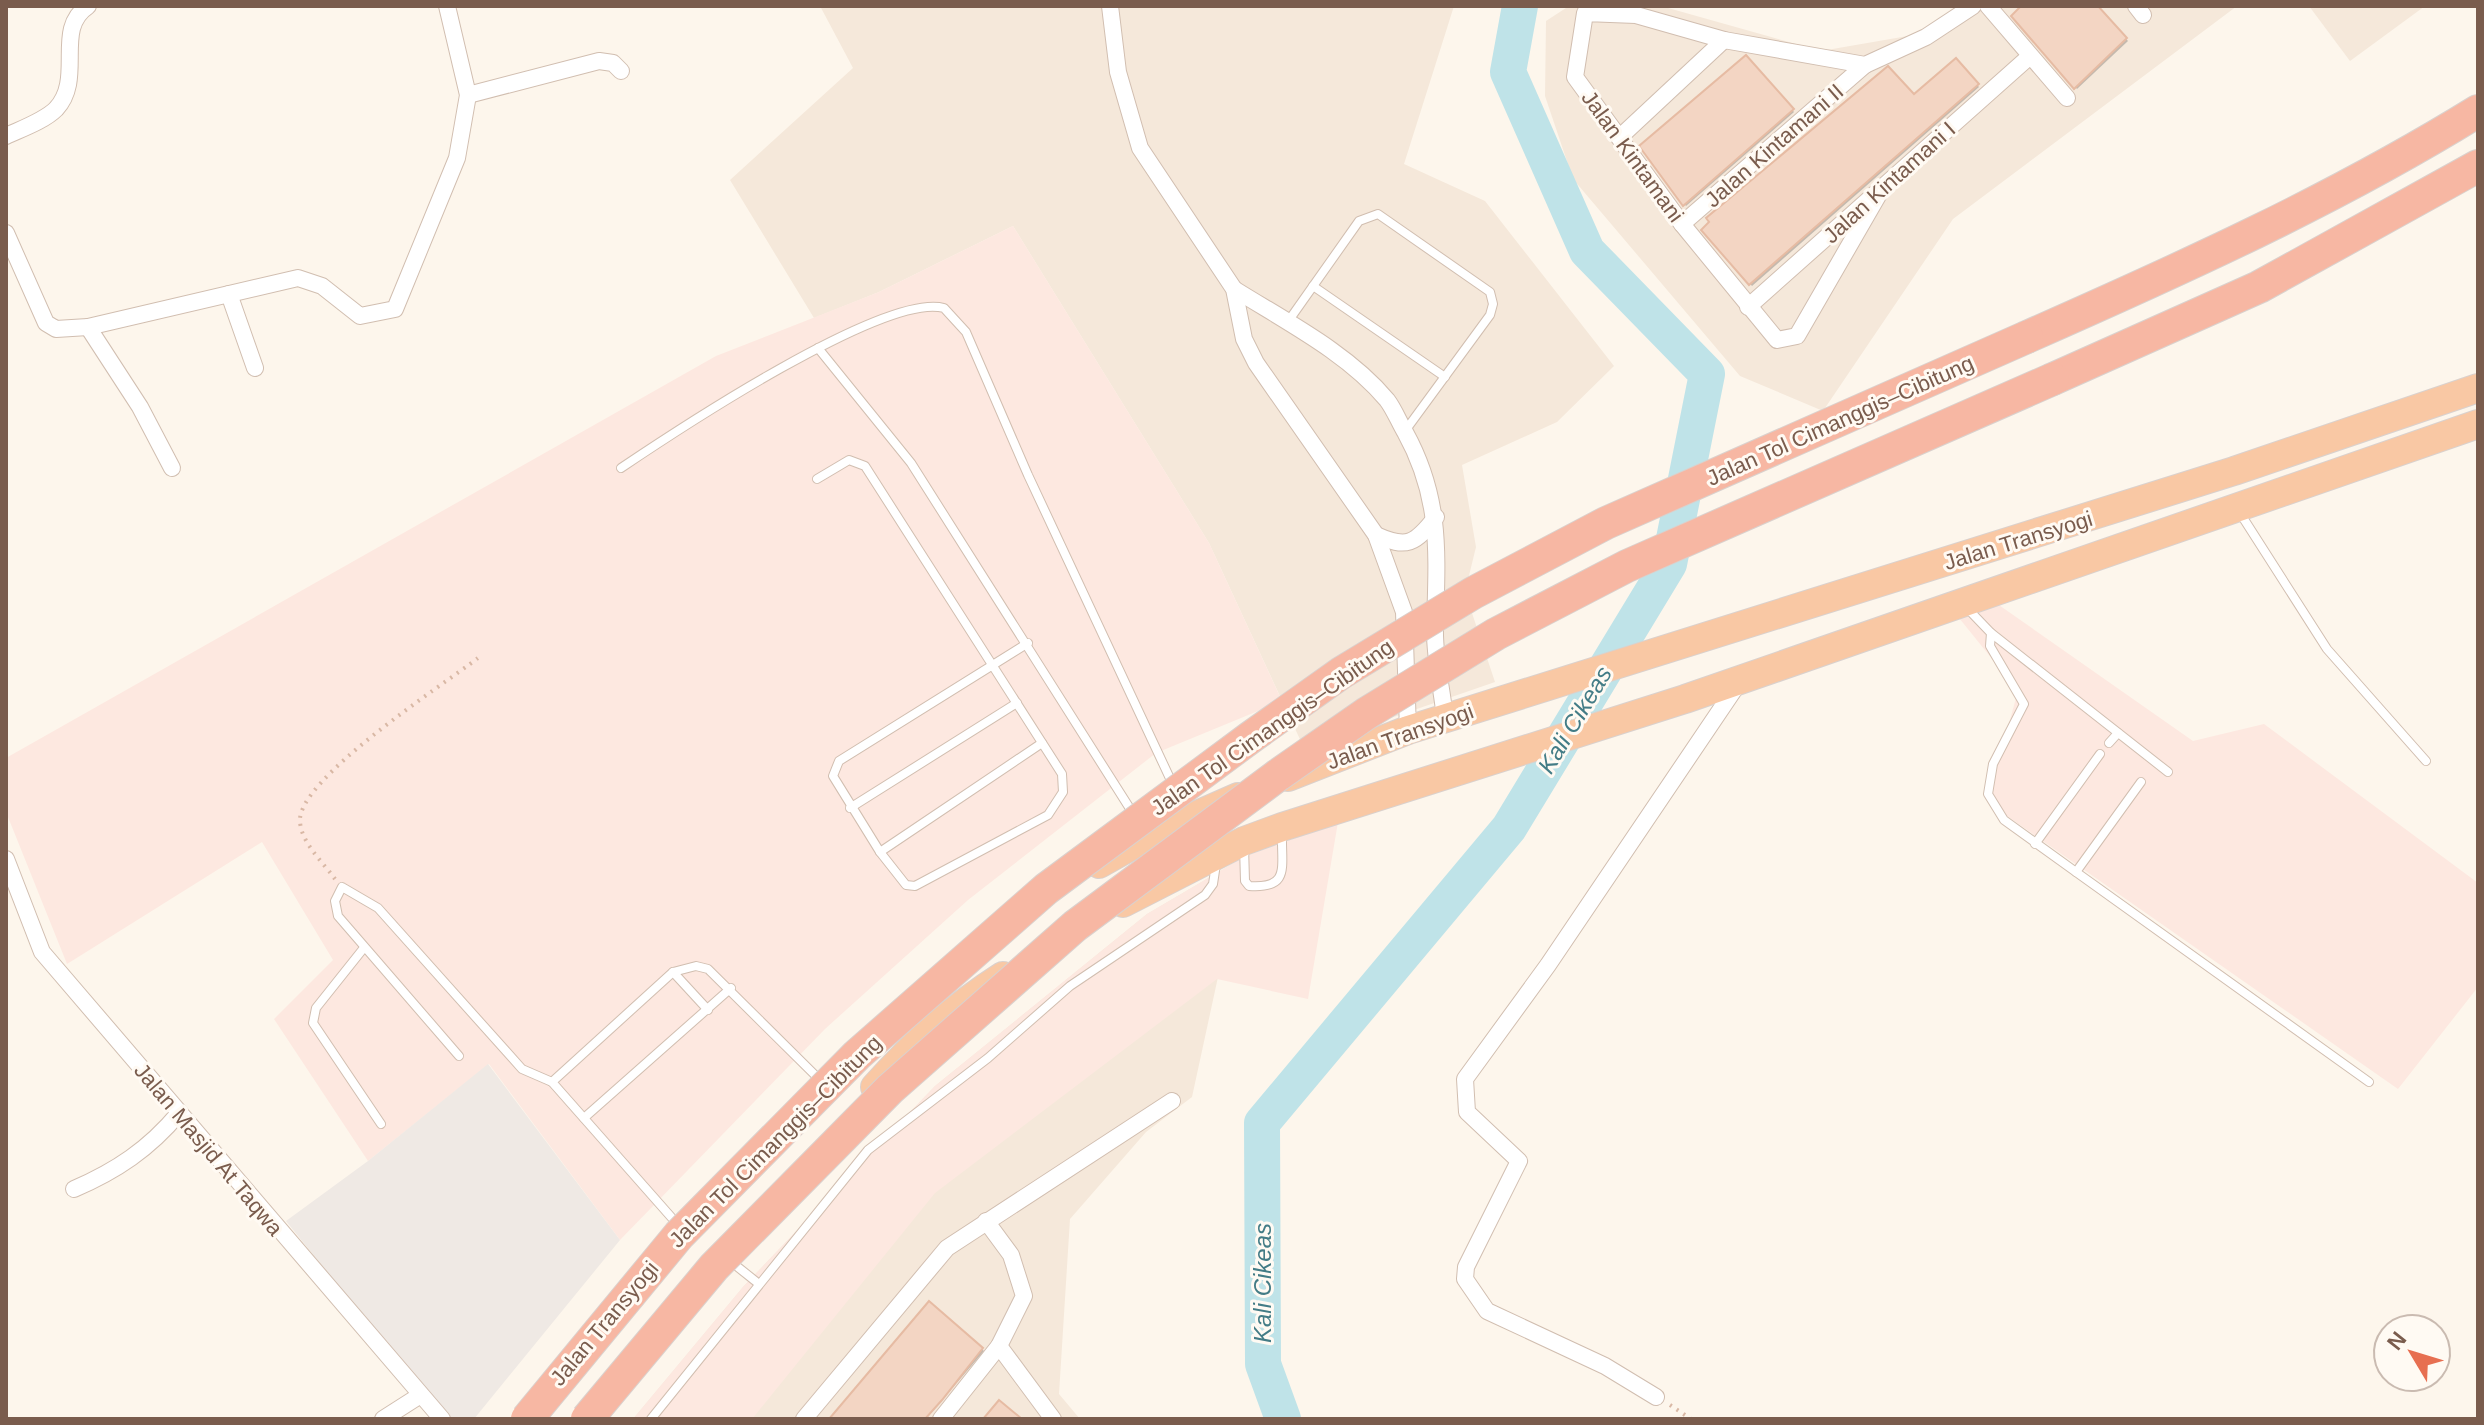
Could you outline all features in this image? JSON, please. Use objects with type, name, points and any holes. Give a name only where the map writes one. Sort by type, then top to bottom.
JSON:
[{"type":"highway","name":"Jalan Tol Cimanggis–Cibitung","points":[[526,1419],[679,1235],[857,1055],[1046,889],[1341,673],[1473,593],[1606,523],[2239,243],[2426,143],[2478,111]]},
{"type":"highway","name":"Jalan Tol Cimanggis–Cibitung","points":[[587,1419],[714,1267],[890,1089],[1075,926],[1367,713],[1496,634],[1627,566],[2259,287],[2478,166]]},
{"type":"highway","name":"Jalan Transyogi","points":[[526,1419],[682,1229],[894,1004],[993,926],[1147,837],[1188,817],[1408,730],[2220,476],[2478,388]]},
{"type":"highway","name":"Jalan Transyogi","points":[[597,1419],[913,1044],[962,1002],[1094,918],[1215,855],[1282,827],[1685,699],[2478,424]]},
{"type":"street","points":[[6,136],[55,110],[70,87],[71,28],[78,13],[88,6]]},
{"type":"street","points":[[6,233],[46,323],[56,329],[88,327],[298,278],[322,286],[360,316],[395,309],[457,158],[468,95],[447,6]]},
{"type":"street","points":[[1110,6],[1118,72],[1140,148],[1234,289],[1244,339],[1256,363],[1376,535],[1404,612],[1408,730]]},
{"type":"street","points":[[1865,65],[1926,37],[1973,6]]},
{"type":"street","points":[[1988,6],[2067,98]]},
{"type":"street","name":"Jalan Kintamani","points":[[1865,65],[1724,40],[1636,15],[1585,13],[1575,77],[1682,224],[1777,340],[1797,336],[1883,187]]},
{"type":"street","points":[[1620,137],[1724,40]]},
{"type":"street","name":"Jalan Kintamani I","points":[[1748,307],[2029,57]]},
{"type":"street","points":[[468,95],[599,61],[613,63],[621,71]]},
{"type":"street","name":"Jalan Kintamani II","points":[[1682,224],[1865,65]]},
{"type":"street","points":[[1234,289],[1349,365],[1388,401],[1404,431],[1426,478],[1436,517],[1439,580],[1435,630],[1458,714]]},
{"type":"street","points":[[229,294],[255,368]]},
{"type":"street","points":[[88,327],[140,407],[172,468]]},
{"type":"street","points":[[1376,535],[1395,543],[1408,543],[1419,537],[1436,517]]},
{"type":"street","points":[[1656,1397],[1605,1366],[1487,1311],[1465,1279],[1466,1267],[1519,1161],[1467,1112],[1465,1079],[1543,972],[1742,678]]},
{"type":"street","name":"Jalan Masjid At Taqwa","points":[[6,859],[42,952],[419,1396],[442,1419]]},
{"type":"street","points":[[804,1419],[947,1248],[1172,1101]]},
{"type":"street","points":[[74,1189],[113,1172],[158,1138],[179,1113]]},
{"type":"street","points":[[941,1419],[999,1346],[1024,1296],[1011,1255],[986,1221]]},
{"type":"street","points":[[999,1346],[1053,1419]]},
{"type":"street","points":[[383,1419],[419,1396]]},
{"type":"lane","points":[[1287,323],[1359,221],[1371,214],[1378,214],[1490,292],[1493,304],[1490,315],[1404,431]]},
{"type":"lane","points":[[1313,286],[1445,377]]},
{"type":"lane","points":[[621,468],[723,401],[818,348],[921,306],[944,308],[966,332],[1028,475],[1188,817]]},
{"type":"lane","points":[[818,348],[911,463],[1028,643],[1147,837]]},
{"type":"lane","points":[[817,479],[849,460],[865,466],[992,664],[1017,703],[1062,774],[1064,786],[1048,815],[915,886],[906,885],[850,808],[833,776],[839,761],[992,664],[1028,643]]},
{"type":"lane","points":[[2236,506],[2327,649],[2426,761]]},
{"type":"lane","points":[[1963,602],[1991,633],[2168,772]]},
{"type":"lane","points":[[1991,633],[1990,646],[2024,704],[1993,764],[1988,794],[2004,820],[2369,1082]]},
{"type":"lane","points":[[850,808],[1017,703]]},
{"type":"lane","points":[[2109,743],[2118,733]]},
{"type":"lane","points":[[880,852],[1042,743]]},
{"type":"lane","points":[[2035,844],[2100,754]]},
{"type":"lane","points":[[2148,772],[2155,762]]},
{"type":"lane","points":[[2076,872],[2141,782]]},
{"type":"lane","points":[[1244,841],[1245,881],[1249,886],[1272,888],[1281,874],[1282,827]]},
{"type":"lane","points":[[651,1419],[868,1150],[988,1058],[1070,986],[1205,895],[1213,884],[1215,855]]},
{"type":"lane","points":[[459,1056],[363,949],[338,916],[335,901],[342,887],[378,908],[522,1069],[552,1082],[682,1229]]},
{"type":"lane","points":[[363,949],[316,1008],[313,1023],[381,1124]]},
{"type":"lane","points":[[552,1082],[673,972],[696,966],[708,969],[731,988],[820,1080]]},
{"type":"lane","points":[[673,972],[708,1010]]},
{"type":"lane","points":[[584,1118],[731,988]]},
{"type":"lane","points":[[728,1260],[759,1284]]},
{"type":"path","points":[[342,887],[303,836],[300,819],[303,805],[329,771],[478,658]]},
{"type":"path","points":[[1656,1397],[1691,1419]]},
{"type":"shaded area","points":[[820,6],[1454,6],[1404,164],[1485,201],[1614,366],[1557,422],[1462,465],[1476,547],[1465,592],[1495,682],[1304,748],[1209,543],[1013,226],[879,292],[814,318],[730,180],[853,68]]},
{"type":"shaded area","points":[[1569,6],[1661,6],[1821,51],[1925,33],[1958,6],[2237,6],[1953,219],[1823,411],[1740,376],[1573,179],[1545,96],[1546,21]]},
{"type":"shaded area","points":[[2309,6],[2425,6],[2350,61]]},
{"type":"shaded area","points":[[1013,226],[1209,543],[1282,701],[1156,753],[968,900],[825,1029],[620,1240],[489,1064],[368,1161],[274,1019],[333,960],[262,842],[67,964],[6,812],[6,758],[716,356],[879,292]]},
{"type":"shaded area","points":[[1996,603],[2193,741],[2264,724],[2478,883],[2478,987],[2398,1089],[1987,802],[2018,691],[1955,613]]},
{"type":"shaded area","points":[[1338,822],[1308,999],[1217,979],[935,1193],[752,1419],[633,1419],[743,1287],[935,1086],[1147,914],[1244,857]]},
{"type":"shaded area","points":[[1244,857],[1192,1097],[1146,1132],[1070,1219],[1059,1394],[1080,1419],[633,1419],[743,1287],[935,1086],[1147,914]]},
{"type":"shaded area","points":[[488,1064],[620,1240],[474,1419],[445,1419],[286,1221],[368,1161]]},
{"type":"building","points":[[2021,6],[2098,6],[2127,38],[2074,89],[2011,16]]},
{"type":"building","points":[[1746,55],[1794,109],[1683,206],[1639,146]]},
{"type":"building","points":[[1956,58],[1979,84],[1749,285],[1701,230],[1709,222],[1706,218],[1888,66],[1914,94]]},
{"type":"building","points":[[929,1301],[983,1348],[942,1400],[925,1419],[829,1419]]},
{"type":"building","points":[[999,1400],[1022,1419],[983,1419]]},
{"type":"waterway","name":"Kali Cikeas","points":[[1283,1419],[1263,1364],[1262,1123],[1509,828],[1669,564],[1707,374],[1587,251],[1508,72],[1520,6]]}]
